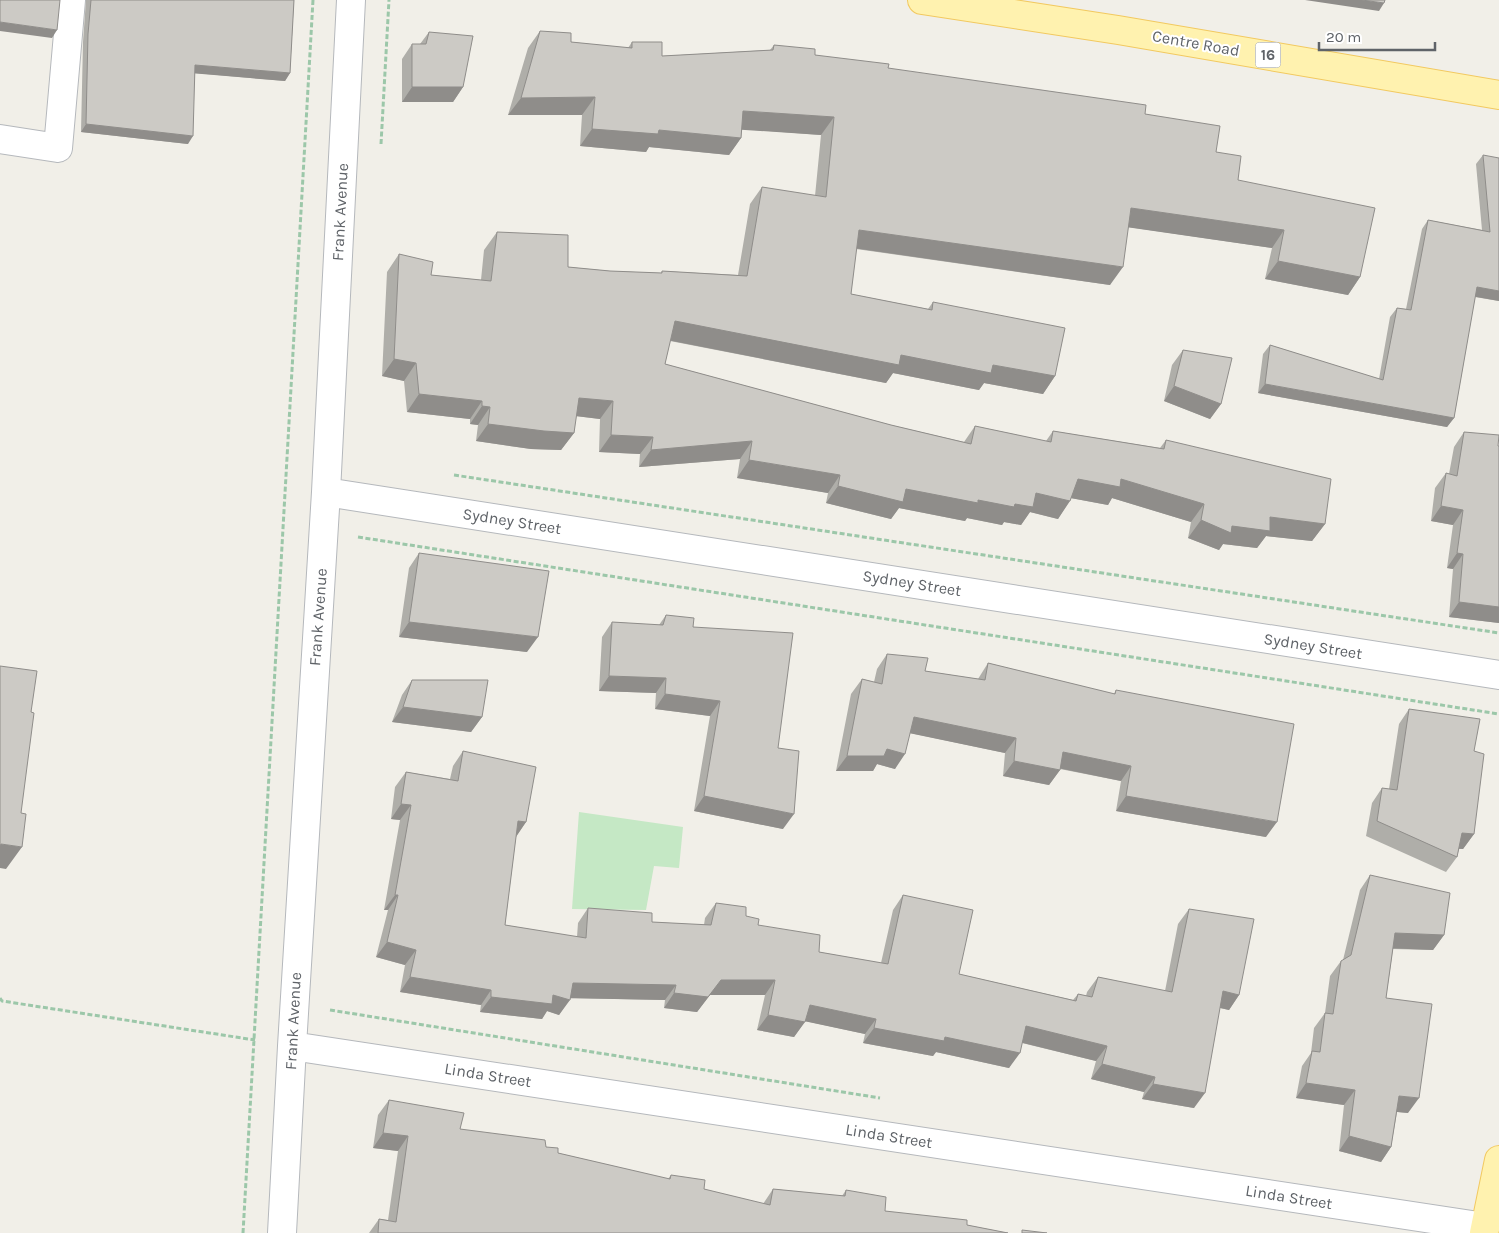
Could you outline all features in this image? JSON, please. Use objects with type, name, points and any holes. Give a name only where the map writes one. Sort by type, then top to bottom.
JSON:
[{"type":"main road","name":"Centre Road","points":[[922,0],[1038,9],[1118,30],[1499,95]]},
{"type":"main road","points":[[1485,1230],[1499,1160]]},
{"type":"street","points":[[0,139],[58,148],[71,0]]},
{"type":"street","name":"Frank Avenue","points":[[282,1233],[326,492],[352,0]]},
{"type":"street","name":"Sydney Street","points":[[326,492],[1499,675]]},
{"type":"street","name":"Linda Street","points":[[292,1046],[1485,1230]]},
{"type":"path","points":[[243,1233],[313,0]]},
{"type":"path","points":[[452,474],[1499,633]]},
{"type":"path","points":[[358,537],[1499,714]]},
{"type":"path","points":[[1,1000],[292,1046]]},
{"type":"green space","points":[[579,812],[683,827],[679,868],[654,866],[646,910],[572,909]]},
{"type":"building","points":[[0,0],[60,0],[57,30],[0,22]]},
{"type":"building","points":[[91,0],[294,0],[290,73],[195,65],[193,136],[86,124],[88,34]]},
{"type":"building","points":[[1362,0],[1385,0],[1384,3]]},
{"type":"building","points":[[540,31],[571,33],[571,42],[632,48],[632,42],[662,42],[662,56],[773,50],[774,45],[815,49],[815,55],[889,64],[888,68],[1146,105],[1145,114],[1220,126],[1216,152],[1241,156],[1238,180],[1375,208],[1360,277],[1278,261],[1284,230],[1131,208],[1123,267],[859,230],[851,294],[932,310],[933,302],[1065,328],[1055,376],[993,365],[991,373],[901,355],[899,365],[675,321],[665,364],[891,425],[971,444],[975,426],[1051,442],[1053,431],[1164,449],[1166,440],[1331,479],[1325,524],[1270,517],[1270,531],[1232,526],[1231,533],[1201,520],[1204,504],[1121,479],[1120,487],[1078,479],[1070,501],[1036,493],[1033,507],[1015,504],[1014,507],[978,500],[978,503],[906,489],[903,502],[838,486],[840,475],[749,460],[752,441],[651,450],[653,437],[611,435],[613,401],[579,398],[574,433],[488,424],[490,407],[482,406],[482,401],[419,394],[416,363],[394,359],[399,254],[433,262],[431,275],[491,281],[497,232],[568,235],[568,267],[610,271],[662,273],[662,271],[747,276],[762,187],[826,197],[834,117],[743,111],[741,138],[659,130],[658,134],[592,129],[595,97],[521,98]]},
{"type":"building","points":[[429,32],[473,36],[463,87],[412,87],[412,44],[426,44]]},
{"type":"building","points":[[1483,155],[1499,158],[1499,291],[1477,287],[1454,418],[1265,384],[1270,345],[1383,380],[1397,308],[1411,310],[1428,220],[1490,232]]},
{"type":"building","points":[[1183,350],[1232,358],[1221,404],[1174,386]]},
{"type":"building","points":[[1464,432],[1499,435],[1499,607],[1459,602],[1463,554],[1457,553],[1463,510],[1441,506],[1446,473],[1457,476]]},
{"type":"building","points":[[419,553],[549,571],[538,637],[409,622]]},
{"type":"building","points":[[666,615],[694,618],[693,627],[793,633],[778,748],[799,751],[794,814],[704,796],[720,701],[665,694],[666,678],[609,676],[612,622],[663,625]]},
{"type":"building","points":[[887,654],[928,658],[925,671],[985,680],[988,663],[1115,694],[1116,690],[1294,724],[1277,822],[1126,796],[1131,766],[1063,752],[1060,770],[1014,761],[1016,738],[914,717],[905,754],[887,749],[884,756],[847,756],[862,679],[882,684]]},
{"type":"building","points":[[0,666],[37,671],[31,712],[34,713],[21,813],[26,814],[22,847],[1,844],[0,846]]},
{"type":"building","points":[[412,680],[488,680],[482,717],[403,707]]},
{"type":"building","points":[[1409,709],[1480,719],[1474,751],[1484,754],[1474,834],[1462,833],[1457,857],[1377,821],[1382,788],[1397,790]]},
{"type":"building","points":[[463,751],[536,767],[526,822],[518,821],[505,925],[586,938],[588,908],[652,913],[652,922],[711,925],[716,903],[746,907],[746,916],[759,919],[758,925],[820,935],[819,952],[888,964],[903,895],[973,910],[959,974],[1076,1001],[1078,994],[1092,997],[1098,977],[1172,992],[1189,909],[1254,919],[1239,995],[1223,991],[1205,1093],[1153,1084],[1155,1077],[1102,1064],[1107,1046],[1026,1026],[1020,1053],[945,1037],[944,1041],[874,1028],[876,1019],[810,1005],[805,1022],[768,1015],[775,980],[721,980],[708,997],[674,993],[676,985],[573,983],[570,1000],[553,995],[552,1004],[491,997],[491,990],[410,977],[416,950],[387,942],[398,895],[395,895],[411,805],[401,804],[406,772],[458,781]]},
{"type":"building","points":[[1370,875],[1450,893],[1444,935],[1395,933],[1386,998],[1432,1004],[1419,1098],[1399,1096],[1391,1147],[1349,1136],[1355,1090],[1306,1083],[1312,1051],[1320,1052],[1325,1013],[1333,1014],[1341,961],[1351,955]]},
{"type":"building","points":[[389,1100],[464,1113],[460,1129],[545,1140],[546,1147],[558,1148],[558,1153],[670,1179],[671,1175],[705,1180],[704,1189],[770,1205],[773,1189],[845,1196],[846,1190],[886,1197],[885,1211],[967,1220],[967,1225],[1008,1233],[378,1233],[379,1219],[396,1222],[408,1136],[383,1133]]},
{"type":"building","points":[[1022,1230],[1047,1233],[1022,1233]]}]
